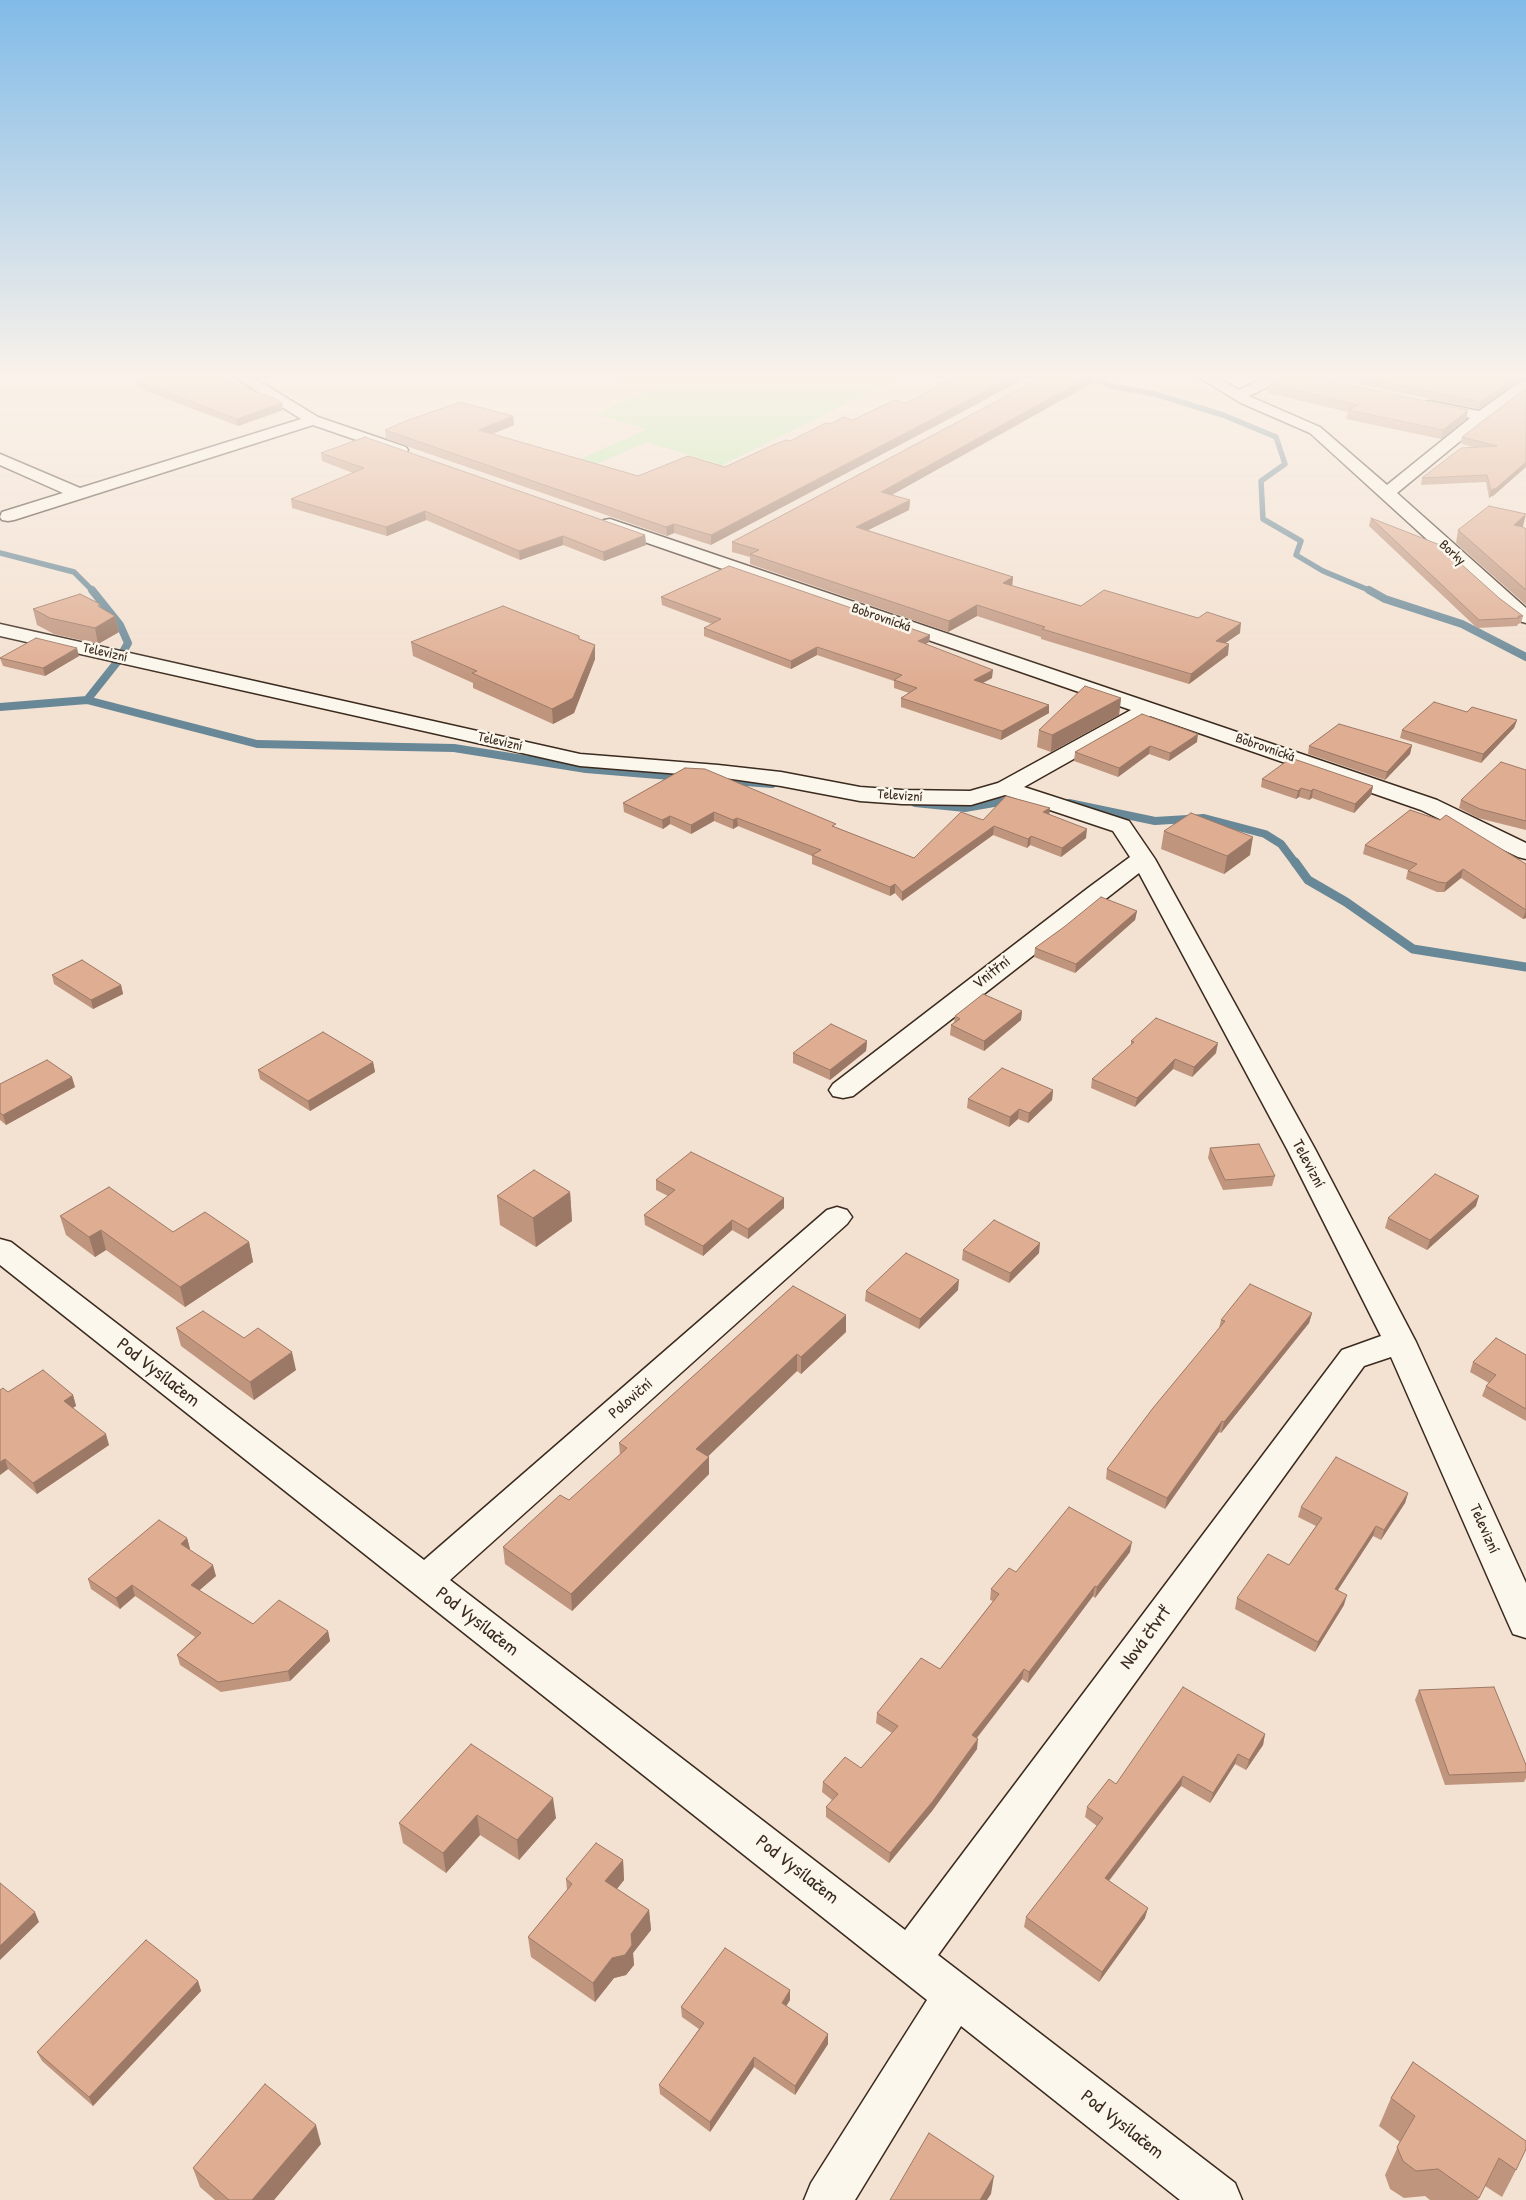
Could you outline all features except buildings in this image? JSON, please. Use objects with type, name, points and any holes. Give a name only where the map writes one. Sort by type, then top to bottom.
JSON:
[{"type":"street","points":[[44,479],[79,494]]},
{"type":"street","points":[[8,516],[127,479]]},
{"type":"street","name":"Borky","points":[[1370,479],[1526,617]]},
{"type":"street","points":[[1387,493],[1405,479]]},
{"type":"street","name":"Bobrovnická","points":[[589,517],[1429,805],[1464,820],[1526,852]]},
{"type":"street","points":[[704,557],[721,549]]},
{"type":"street","name":"Televizní","points":[[0,630],[580,760],[781,778],[860,794],[902,797],[971,798],[1006,788],[1149,708]]},
{"type":"street","name":"Televizní","points":[[1006,788],[1121,826],[1143,859],[1301,1149],[1400,1342],[1526,1623]]},
{"type":"street","name":"Vnitřní","points":[[842,1090],[1096,893],[1143,859]]},
{"type":"street","name":"Poloviční","points":[[424,1581],[837,1216]]},
{"type":"street","name":"Pod Vysílačem","points":[[0,1249],[1218,2200]]},
{"type":"street","name":"Nová čtvrť","points":[[910,1958],[1353,1358],[1400,1342]]},
{"type":"street","points":[[828,2200],[956,1994]]},
{"type":"green space","points":[[537,479],[563,479],[537,490],[523,485]]},
{"type":"waterway","points":[[1264,479],[1261,481],[1263,519],[1301,541],[1296,555],[1323,571],[1370,591]]},
{"type":"waterway","points":[[0,553],[74,572],[92,590]]},
{"type":"waterway","points":[[87,700],[118,661],[128,643],[120,625],[92,590]]},
{"type":"waterway","points":[[1370,591],[1385,599],[1462,624],[1526,657]]},
{"type":"waterway","points":[[0,707],[87,700]]},
{"type":"waterway","points":[[87,700],[257,744],[454,748],[586,769],[682,777]]},
{"type":"waterway","points":[[719,780],[772,784]]},
{"type":"waterway","points":[[915,803],[965,808],[1011,800]]},
{"type":"waterway","points":[[1069,803],[1155,821],[1204,818],[1265,834],[1281,844],[1296,864]]},
{"type":"waterway","points":[[1295,862],[1308,880],[1346,902],[1413,949],[1526,967]]}]
